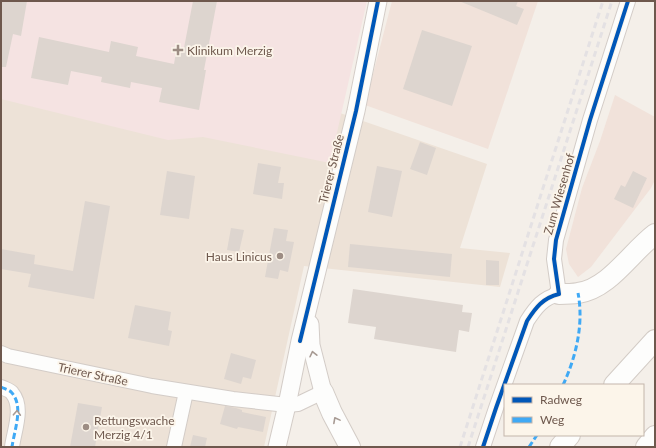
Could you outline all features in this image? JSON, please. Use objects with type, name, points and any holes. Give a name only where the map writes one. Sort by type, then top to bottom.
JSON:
[{"type":"main road","points":[[559,294],[578,293],[602,283],[655,234]]},
{"type":"main road","points":[[615,384],[655,340]]},
{"type":"main road","points":[[323,392],[350,447]]},
{"type":"main road","points":[[560,447],[569,436]]},
{"type":"main road","points":[[646,447],[655,436]]},
{"type":"street","name":"Trierer Straße","points":[[277,447],[300,341],[356,111],[378,1]]},
{"type":"street","name":"Zum Wiesenhof","points":[[559,294],[554,258],[556,240],[590,120],[628,1]]},
{"type":"street","name":"Trierer Straße","points":[[1,353],[8,356],[98,375],[186,392],[287,405],[298,404],[323,392],[311,345],[310,319],[312,291]]},
{"type":"street","points":[[504,384],[527,320],[535,308],[544,300],[559,294]]},
{"type":"street","points":[[483,447],[504,385]]},
{"type":"street","points":[[1,387],[11,392],[16,400],[18,412],[12,447]]},
{"type":"street","points":[[174,447],[186,392]]},
{"type":"shaded area","points":[[1,1],[340,113],[487,164],[460,248],[510,253],[500,287],[304,266],[264,447],[1,447]]},
{"type":"shaded area","name":"Klinikum Merzig","points":[[1,1],[367,1],[330,163],[203,137],[168,140],[1,99]]},
{"type":"shaded area","points":[[392,1],[538,1],[488,149],[365,105]]},
{"type":"shaded area","points":[[615,95],[655,117],[655,180],[651,188],[591,267],[578,277],[569,264],[566,249],[582,188],[600,141]]},
{"type":"building","points":[[1,1],[27,1],[21,36],[13,34],[6,67],[1,67]]},
{"type":"building","points":[[193,1],[217,1],[204,70],[206,70],[199,110],[159,102],[162,88],[131,82],[130,88],[101,82],[102,77],[71,71],[68,85],[31,78],[39,37],[109,52],[111,41],[138,47],[136,56],[174,64],[176,52],[183,53]]},
{"type":"building","points":[[459,1],[518,1],[516,6],[524,9],[517,25]]},
{"type":"building","points":[[422,30],[472,46],[452,106],[403,89]]},
{"type":"building","points":[[420,142],[436,148],[427,175],[410,169]]},
{"type":"building","points":[[258,163],[281,167],[278,183],[284,183],[282,199],[253,194]]},
{"type":"building","points":[[377,166],[402,171],[392,217],[368,212]]},
{"type":"building","points":[[167,171],[195,176],[189,219],[160,215]]},
{"type":"building","points":[[633,171],[647,178],[633,208],[614,199],[621,185],[625,187]]},
{"type":"building","points":[[85,201],[110,206],[94,299],[28,287],[31,274],[1,269],[1,249],[35,255],[34,264],[73,271]]},
{"type":"building","points":[[231,228],[244,230],[239,252],[227,250]]},
{"type":"building","name":"Haus Linicus","points":[[274,228],[288,230],[286,241],[294,242],[288,272],[280,270],[278,279],[265,277]]},
{"type":"building","points":[[350,244],[452,254],[450,277],[348,267]]},
{"type":"building","points":[[486,260],[499,261],[499,285],[486,285]]},
{"type":"building","points":[[353,289],[463,305],[462,312],[472,313],[469,332],[459,330],[456,352],[374,339],[376,327],[348,323]]},
{"type":"building","points":[[135,305],[171,312],[168,330],[172,331],[169,346],[128,338]]},
{"type":"building","points":[[231,353],[256,360],[251,379],[243,377],[241,384],[224,379]]},
{"type":"building","name":"Rettungswache Merzig 4/1","points":[[78,403],[102,407],[95,447],[70,447]]},
{"type":"building","points":[[225,406],[242,410],[242,412],[266,417],[263,432],[238,427],[237,429],[220,424]]},
{"type":"building","points":[[193,435],[207,438],[205,447],[190,447]]},
{"type":"railway","points":[[460,447],[603,1]]},
{"type":"railway","points":[[468,447],[612,1]]},
{"type":"marked path","points":[[563,384],[572,363],[578,340],[580,317],[578,293]]},
{"type":"marked path","points":[[1,387],[9,390],[16,399],[18,412],[12,447]]},
{"type":"marked path","points":[[529,447],[536,436]]},
{"type":"cycle path","points":[[300,341],[356,111],[378,1]]},
{"type":"cycle path","points":[[505,384],[527,321],[540,304],[559,294],[554,259],[556,240],[590,120],[628,1]]},
{"type":"cycle path","points":[[483,447],[504,386]]},
{"type":"place","name":"Klinikum Merzig","points":[[178,50]]},
{"type":"place","name":"Haus Linicus","points":[[280,256]]},
{"type":"place","name":"Rettungswache Merzig 4/1","points":[[86,427]]}]
